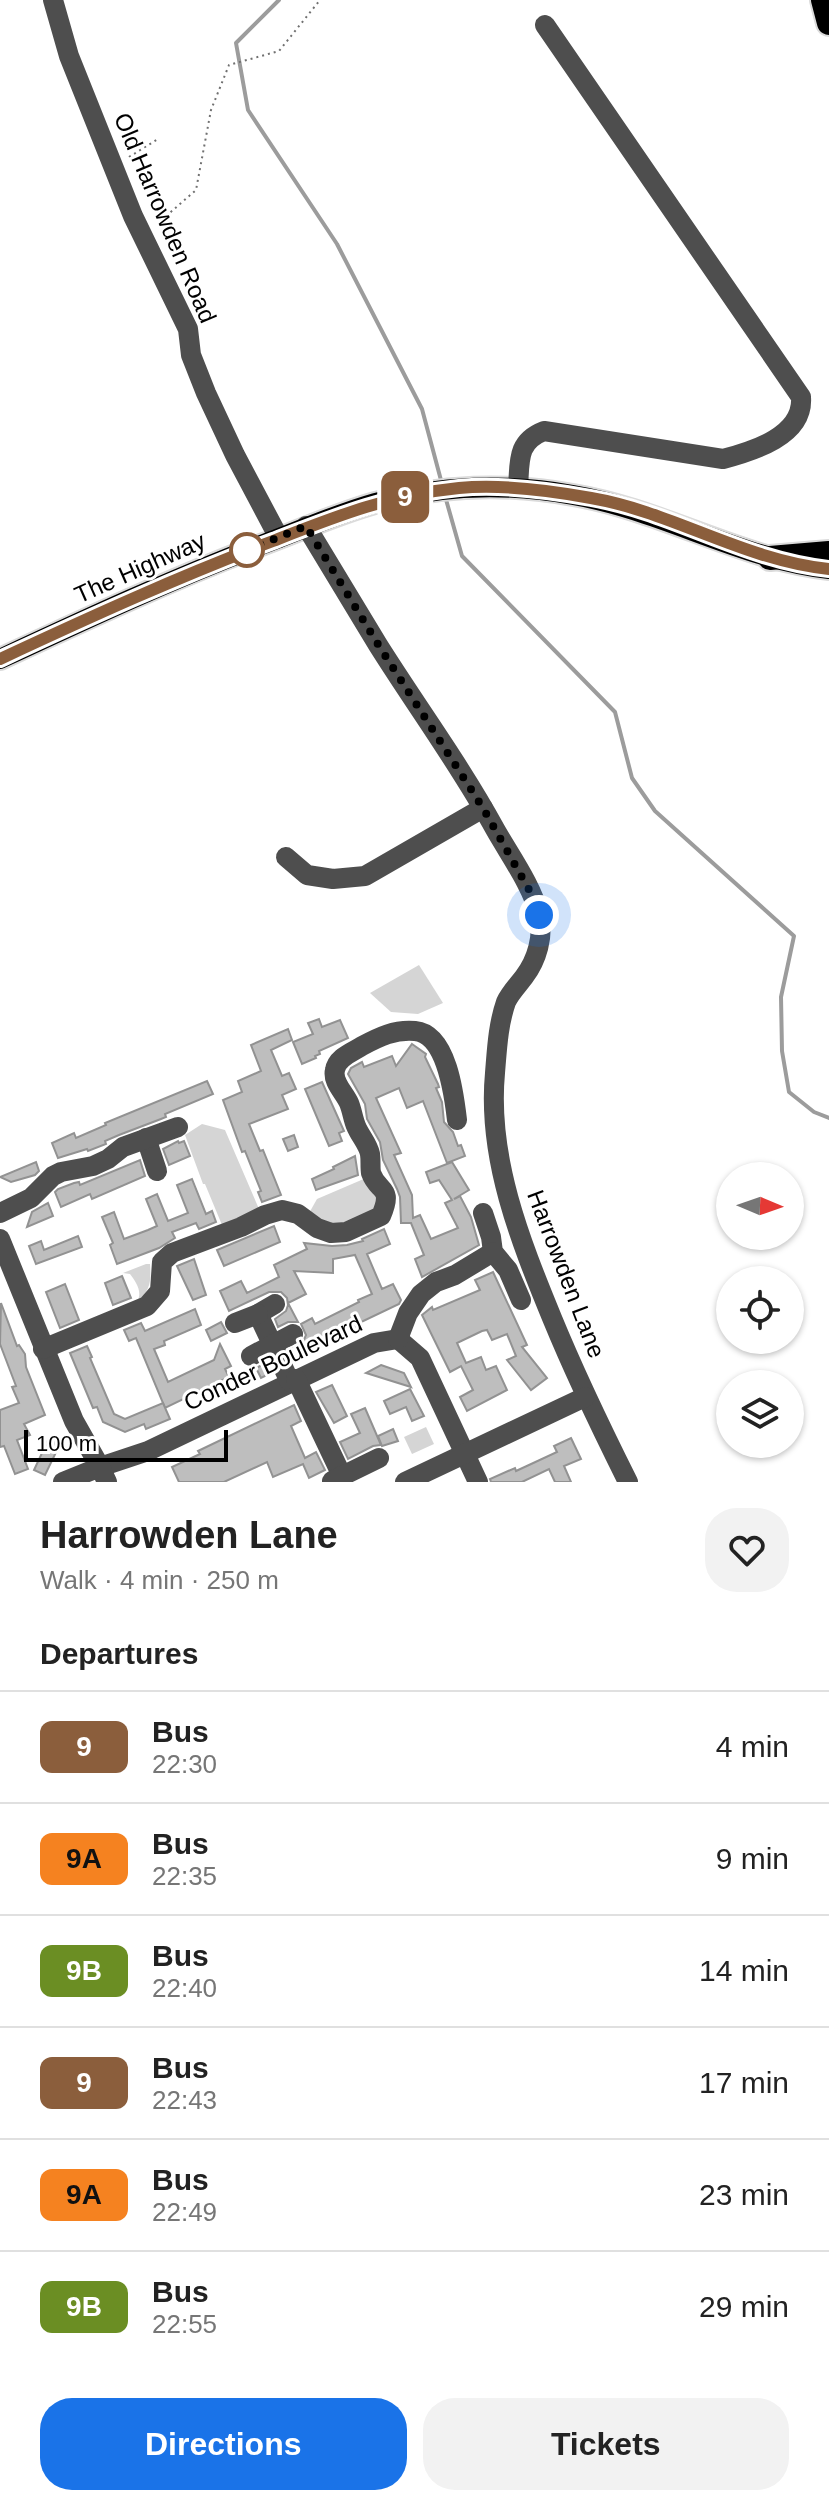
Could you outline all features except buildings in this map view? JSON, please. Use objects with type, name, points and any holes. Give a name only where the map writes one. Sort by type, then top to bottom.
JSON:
[{"type":"highway","points":[[823,0],[829,23]]},
{"type":"highway","points":[[770,558],[829,553]]},
{"type":"main road","name":"The Highway","points":[[0,659],[189,573],[306,526],[376,502],[462,488],[518,488],[583,496],[632,508],[770,558],[829,569]]},
{"type":"street","name":"Old Harrowden Road","points":[[53,0],[69,56],[141,236],[188,329],[191,355],[235,455],[279,538]]},
{"type":"street","points":[[518,488],[522,450],[534,435],[544,431],[723,459],[751,452],[784,434],[802,408],[801,397],[545,25]]},
{"type":"street","name":"Harrowden Lane","points":[[306,526],[483,808],[532,895],[539,915],[536,956],[507,998],[499,1028],[493,1093],[495,1134],[501,1172],[521,1241],[585,1397],[628,1482]]},
{"type":"street","points":[[286,857],[307,875],[333,879],[365,876],[483,808]]},
{"type":"street","points":[[43,1349],[147,1306],[160,1291],[162,1262],[172,1253],[265,1215],[282,1210],[298,1214],[317,1228],[331,1233],[346,1232],[381,1216],[387,1203],[384,1189],[372,1174],[370,1152],[336,1081],[334,1072],[344,1056],[384,1034],[416,1031],[432,1038],[460,1089],[457,1120]]},
{"type":"street","points":[[0,1213],[31,1198],[61,1172],[93,1166],[123,1147],[178,1127]]},
{"type":"street","points":[[146,1138],[157,1171]]},
{"type":"street","points":[[483,1213],[493,1252],[508,1270],[521,1300]]},
{"type":"street","points":[[0,1239],[74,1421],[103,1474]]},
{"type":"street","name":"Conder Boulevard","points":[[63,1482],[103,1474],[374,1343],[398,1339],[408,1313],[421,1294],[436,1282],[455,1275],[493,1252]]},
{"type":"street","points":[[0,1297],[19,1289]]},
{"type":"street","points":[[235,1323],[266,1309],[272,1345],[293,1381],[336,1479],[379,1458]]},
{"type":"street","points":[[251,1356],[293,1334]]},
{"type":"street","points":[[398,1339],[420,1358],[476,1481]]},
{"type":"street","points":[[405,1482],[585,1397]]},
{"type":"path","points":[[141,236],[196,190],[211,110],[229,65],[279,51],[320,0]]},
{"type":"path","points":[[115,166],[158,139]]},
{"type":"shaded area","points":[[419,965],[443,1003],[418,1014],[391,1012],[370,993]]},
{"type":"shaded area","points":[[202,1124],[225,1130],[259,1209],[222,1225],[185,1135]]},
{"type":"shaded area","points":[[366,1178],[379,1204],[363,1218],[332,1225],[308,1215],[317,1199]]},
{"type":"shaded area","points":[[150,1264],[149,1285],[137,1302],[139,1291],[136,1284],[130,1274],[123,1273]]},
{"type":"shaded area","points":[[426,1427],[434,1444],[412,1454],[404,1437]]},
{"type":"waterway","points":[[279,0],[236,43],[248,110],[337,244],[422,409],[442,484]]},
{"type":"waterway","points":[[445,496],[462,556],[615,712],[632,778],[655,811],[794,936],[781,997],[782,1051],[789,1092],[814,1112],[829,1118]]},
{"type":"bus line","name":"9","points":[[0,659],[189,573],[306,526],[376,502],[462,488],[518,488],[599,499],[770,558],[829,569]]},
{"type":"route","points":[[247,550],[306,526],[379,646],[451,754],[532,895],[539,915]]}]
